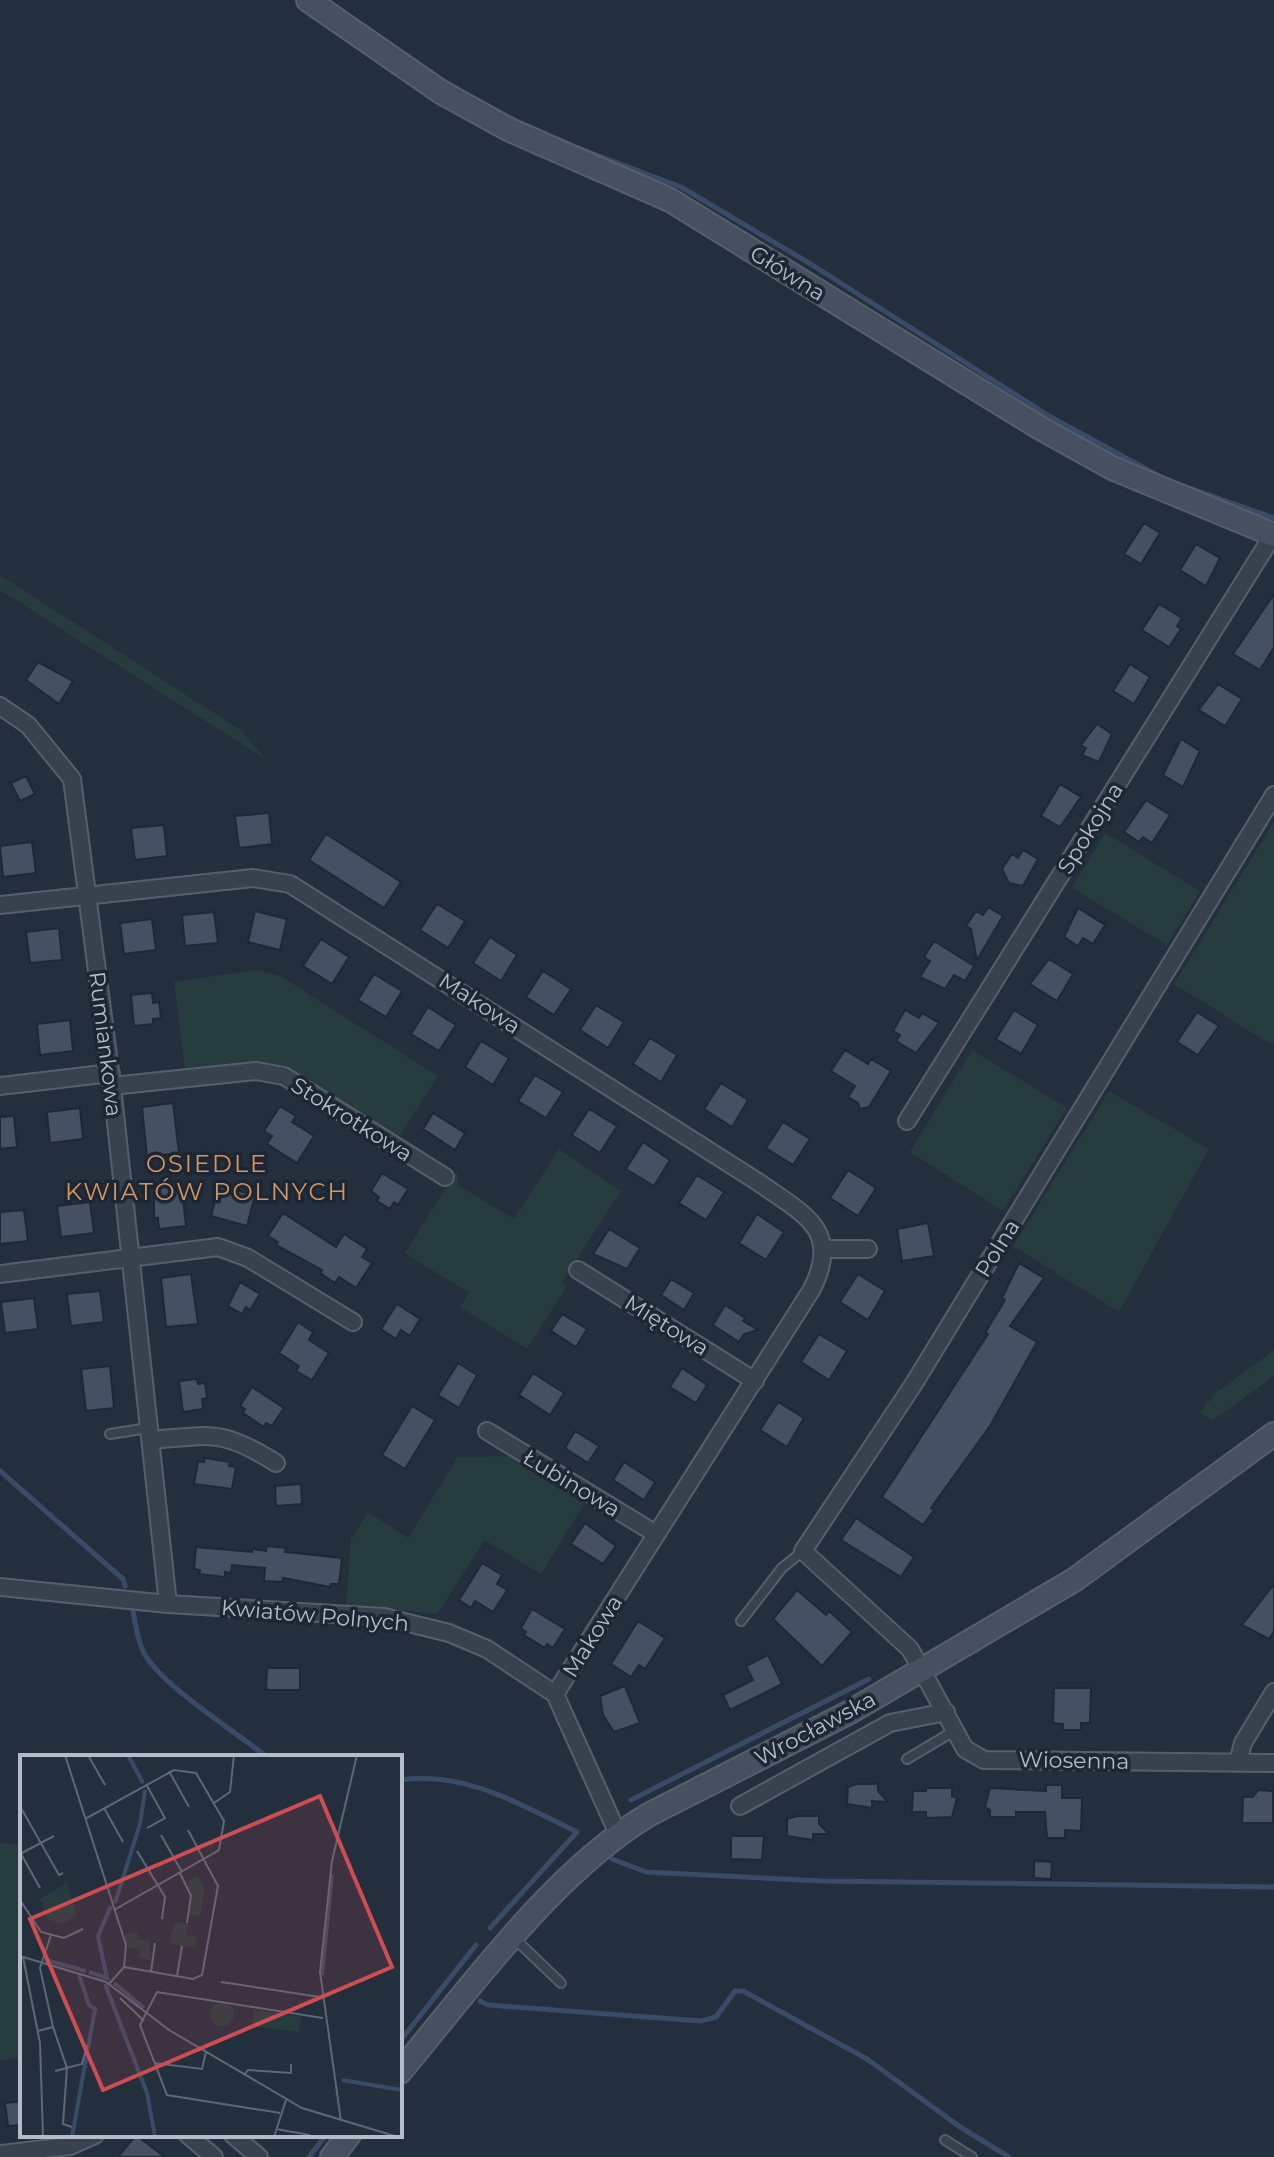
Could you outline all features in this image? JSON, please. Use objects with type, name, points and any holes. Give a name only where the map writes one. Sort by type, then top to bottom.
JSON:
[{"type":"street","name":"Główna","points":[[308,0],[441,92],[510,130],[670,200],[1076,448],[1160,490],[1274,535]]},
{"type":"street","name":"Spokojna","points":[[907,1121],[1274,535]]},
{"type":"street","name":"Rumiankowa","points":[[0,706],[28,725],[72,779],[111,1080],[168,1604]]},
{"type":"street","name":"Polna","points":[[803,1551],[913,1385],[1274,795]]},
{"type":"street","name":"Makowa","points":[[0,905],[253,878],[290,884],[758,1182],[811,1220],[821,1236],[824,1249],[821,1270],[812,1289],[555,1694]]},
{"type":"street","name":"Stokrotkowa","points":[[0,1086],[256,1071],[284,1076],[445,1177]]},
{"type":"street","points":[[0,1274],[218,1247],[248,1258],[353,1322]]},
{"type":"street","points":[[824,1249],[868,1249]]},
{"type":"street","name":"Miętowa","points":[[578,1270],[755,1381]]},
{"type":"street","name":"Łubinowa","points":[[487,1431],[656,1534]]},
{"type":"street","points":[[150,1434],[217,1434],[249,1446],[276,1463]]},
{"type":"street","name":"Wrocławska","points":[[402,2070],[514,1938],[579,1868],[618,1834],[650,1814],[924,1671],[1074,1580],[1274,1434]]},
{"type":"street","points":[[803,1551],[910,1649],[924,1671]]},
{"type":"street","name":"Kwiatów Polnych","points":[[0,1587],[168,1604],[384,1617],[418,1623],[487,1649],[555,1694]]},
{"type":"street","name":"Wiosenna","points":[[924,1671],[965,1749],[984,1760],[1274,1763]]},
{"type":"street","points":[[1238,1762],[1243,1743],[1274,1692]]},
{"type":"street","points":[[555,1694],[618,1834]]},
{"type":"street","points":[[740,1806],[890,1723],[946,1712]]},
{"type":"street","points":[[0,2154],[70,2146],[90,2137]]},
{"type":"street","points":[[190,2137],[214,2157]]},
{"type":"street","points":[[235,2137],[259,2157]]},
{"type":"street","points":[[332,2157],[347,2137]]},
{"type":"lane","points":[[110,1434],[150,1434]]},
{"type":"lane","points":[[741,1621],[782,1568],[803,1551]]},
{"type":"lane","points":[[907,1759],[955,1730]]},
{"type":"lane","points":[[514,1938],[561,1983]]},
{"type":"lane","points":[[945,2140],[972,2157]]},
{"type":"green space","points":[[0,575],[239,729],[268,761],[0,590]]},
{"type":"green space","points":[[1274,822],[1274,1041],[1272,1045],[1174,984]]},
{"type":"green space","points":[[1105,833],[1200,891],[1167,945],[1072,888]]},
{"type":"green space","points":[[256,970],[280,976],[438,1076],[397,1140],[257,1064],[185,1069],[174,982]]},
{"type":"green space","points":[[972,1050],[1067,1108],[1003,1211],[910,1152]]},
{"type":"green space","points":[[1109,1091],[1209,1149],[1119,1312],[1013,1246]]},
{"type":"green space","points":[[559,1149],[621,1191],[562,1282],[567,1286],[527,1349],[460,1307],[469,1293],[405,1253],[457,1170],[458,1185],[514,1219]]},
{"type":"green space","points":[[1274,1350],[1274,1376],[1213,1420],[1199,1413],[1217,1392]]},
{"type":"green space","points":[[510,1456],[585,1503],[541,1574],[485,1540],[437,1614],[346,1605],[351,1539],[368,1512],[408,1538],[458,1457]]},
{"type":"green space","points":[[0,1843],[20,1845],[20,2058],[0,2060]]},
{"type":"building","points":[[1144,523],[1160,533],[1141,564],[1124,554]]},
{"type":"building","points":[[1196,544],[1220,558],[1206,586],[1180,570]]},
{"type":"building","points":[[1274,594],[1274,647],[1260,670],[1233,654]]},
{"type":"building","points":[[1159,604],[1182,618],[1177,626],[1181,629],[1169,647],[1142,630]]},
{"type":"building","points":[[38,662],[73,681],[59,704],[26,680]]},
{"type":"building","points":[[1130,664],[1150,677],[1134,704],[1113,691]]},
{"type":"building","points":[[1218,684],[1242,699],[1225,726],[1199,710]]},
{"type":"building","points":[[1097,724],[1112,734],[1099,762],[1082,755],[1086,748],[1081,745]]},
{"type":"building","points":[[1181,739],[1200,751],[1183,787],[1163,775]]},
{"type":"building","points":[[26,776],[35,794],[20,801],[11,783]]},
{"type":"building","points":[[1060,784],[1081,797],[1060,827],[1041,816]]},
{"type":"building","points":[[1146,800],[1170,815],[1152,843],[1143,837],[1139,842],[1124,832]]},
{"type":"building","points":[[269,813],[272,844],[239,848],[235,816]]},
{"type":"building","points":[[164,825],[167,856],[135,860],[131,828]]},
{"type":"building","points":[[326,834],[401,882],[384,908],[309,860]]},
{"type":"building","points":[[32,842],[36,873],[3,877],[0,846]]},
{"type":"building","points":[[1023,850],[1038,859],[1023,886],[1009,883],[1002,869],[1012,854],[1018,858]]},
{"type":"building","points":[[437,904],[465,921],[448,948],[420,930]]},
{"type":"building","points":[[988,907],[1003,916],[977,960],[971,929],[966,926],[976,911],[983,915]]},
{"type":"building","points":[[1078,908],[1105,925],[1093,944],[1083,938],[1078,946],[1064,937]]},
{"type":"building","points":[[255,911],[287,919],[280,950],[248,942]]},
{"type":"building","points":[[214,912],[218,943],[185,946],[182,915]]},
{"type":"building","points":[[152,919],[156,950],[124,954],[120,923]]},
{"type":"building","points":[[59,928],[62,960],[30,963],[26,932]]},
{"type":"building","points":[[490,937],[517,955],[501,981],[473,963]]},
{"type":"building","points":[[321,939],[349,957],[332,984],[303,966]]},
{"type":"building","points":[[934,941],[974,966],[965,981],[954,975],[945,989],[920,977],[930,961],[924,957]]},
{"type":"building","points":[[1049,959],[1073,974],[1057,1001],[1030,984]]},
{"type":"building","points":[[543,971],[571,989],[554,1015],[526,997]]},
{"type":"building","points":[[374,974],[402,991],[386,1017],[358,1000]]},
{"type":"building","points":[[152,993],[153,1003],[159,1002],[161,1018],[153,1019],[153,1024],[134,1026],[131,995]]},
{"type":"building","points":[[596,1005],[624,1022],[608,1048],[580,1030]]},
{"type":"building","points":[[428,1007],[456,1025],[439,1051],[411,1034]]},
{"type":"building","points":[[905,1010],[919,1018],[922,1013],[939,1023],[916,1053],[896,1041],[900,1035],[893,1031]]},
{"type":"building","points":[[1014,1010],[1038,1025],[1021,1054],[996,1039]]},
{"type":"building","points":[[1197,1012],[1219,1026],[1198,1055],[1177,1042]]},
{"type":"building","points":[[70,1020],[73,1051],[40,1055],[37,1024]]},
{"type":"building","points":[[650,1038],[677,1055],[661,1082],[633,1064]]},
{"type":"building","points":[[481,1041],[509,1058],[493,1085],[465,1067]]},
{"type":"building","points":[[845,1050],[868,1064],[871,1059],[891,1071],[869,1107],[860,1109],[858,1103],[848,1097],[855,1086],[831,1071]]},
{"type":"building","points":[[535,1075],[563,1092],[546,1118],[518,1101]]},
{"type":"building","points":[[721,1083],[748,1100],[732,1127],[704,1109]]},
{"type":"building","points":[[173,1103],[179,1153],[147,1157],[142,1107]]},
{"type":"building","points":[[280,1106],[296,1116],[292,1122],[314,1136],[297,1163],[267,1144],[272,1136],[264,1131]]},
{"type":"building","points":[[80,1108],[83,1139],[50,1143],[47,1112]]},
{"type":"building","points":[[589,1109],[617,1126],[600,1153],[572,1135]]},
{"type":"building","points":[[433,1113],[465,1133],[455,1150],[423,1129]]},
{"type":"building","points":[[14,1116],[17,1147],[0,1149],[0,1117]]},
{"type":"building","points":[[783,1122],[810,1139],[793,1165],[766,1148]]},
{"type":"building","points":[[643,1142],[670,1160],[654,1186],[626,1169]]},
{"type":"building","points":[[848,1170],[876,1188],[858,1216],[830,1198]]},
{"type":"building","points":[[382,1173],[408,1189],[398,1205],[394,1202],[390,1209],[377,1201],[379,1197],[371,1191]]},
{"type":"building","points":[[697,1175],[724,1192],[706,1220],[679,1203]]},
{"type":"building","points":[[181,1181],[186,1226],[159,1229],[158,1218],[154,1218],[154,1184]]},
{"type":"building","points":[[219,1186],[255,1195],[247,1226],[211,1216]]},
{"type":"building","points":[[90,1202],[94,1233],[61,1237],[57,1206]]},
{"type":"building","points":[[24,1210],[28,1241],[0,1244],[0,1212]]},
{"type":"building","points":[[283,1213],[336,1247],[344,1234],[367,1249],[362,1257],[372,1263],[356,1288],[339,1277],[335,1283],[320,1273],[322,1270],[276,1245],[278,1242],[268,1236]]},
{"type":"building","points":[[757,1214],[784,1232],[766,1260],[739,1243]]},
{"type":"building","points":[[928,1223],[934,1256],[902,1261],[897,1229]]},
{"type":"building","points":[[609,1229],[640,1248],[627,1269],[593,1254]]},
{"type":"building","points":[[1019,1263],[1044,1278],[1010,1326],[1037,1342],[990,1426],[931,1508],[934,1510],[923,1525],[882,1497],[988,1334],[985,1333],[1005,1300],[1002,1298]]},
{"type":"building","points":[[191,1274],[198,1324],[166,1327],[161,1278]]},
{"type":"building","points":[[858,1274],[885,1291],[868,1320],[840,1302]]},
{"type":"building","points":[[671,1279],[694,1293],[684,1310],[661,1295]]},
{"type":"building","points":[[240,1282],[260,1294],[250,1310],[246,1307],[242,1314],[228,1306]]},
{"type":"building","points":[[100,1291],[104,1322],[71,1326],[67,1294]]},
{"type":"building","points":[[34,1298],[38,1329],[5,1333],[1,1302]]},
{"type":"building","points":[[397,1304],[420,1319],[410,1336],[401,1330],[396,1339],[381,1329]]},
{"type":"building","points":[[725,1305],[758,1330],[744,1334],[739,1342],[713,1325]]},
{"type":"building","points":[[562,1314],[587,1329],[576,1347],[551,1331]]},
{"type":"building","points":[[298,1322],[313,1332],[309,1340],[329,1353],[312,1380],[296,1371],[299,1366],[279,1353]]},
{"type":"building","points":[[819,1334],[847,1351],[829,1380],[801,1362]]},
{"type":"building","points":[[458,1363],[477,1375],[459,1408],[438,1395]]},
{"type":"building","points":[[110,1366],[114,1408],[86,1411],[81,1369]]},
{"type":"building","points":[[682,1368],[707,1385],[696,1403],[670,1387]]},
{"type":"building","points":[[533,1373],[564,1393],[550,1415],[519,1395]]},
{"type":"building","points":[[197,1379],[198,1384],[205,1383],[207,1398],[202,1399],[203,1409],[183,1412],[179,1381]]},
{"type":"building","points":[[252,1387],[284,1408],[272,1426],[266,1423],[264,1427],[243,1413],[245,1409],[240,1406]]},
{"type":"building","points":[[778,1402],[804,1418],[787,1447],[760,1430]]},
{"type":"building","points":[[412,1406],[435,1420],[405,1469],[382,1455]]},
{"type":"building","points":[[575,1431],[599,1446],[588,1463],[565,1448]]},
{"type":"building","points":[[205,1458],[230,1462],[229,1466],[236,1467],[232,1489],[194,1484],[198,1461],[204,1462]]},
{"type":"building","points":[[624,1462],[655,1482],[644,1500],[613,1480]]},
{"type":"building","points":[[301,1484],[302,1504],[276,1506],[275,1486]]},
{"type":"building","points":[[856,1518],[914,1557],[901,1577],[841,1540]]},
{"type":"building","points":[[585,1523],[616,1546],[603,1564],[571,1544]]},
{"type":"building","points":[[267,1546],[286,1548],[285,1552],[342,1558],[339,1584],[331,1584],[330,1587],[283,1578],[282,1582],[264,1581],[265,1568],[232,1565],[231,1573],[225,1572],[225,1577],[199,1574],[200,1570],[194,1569],[196,1547],[252,1552],[252,1549],[266,1551]]},
{"type":"building","points":[[482,1563],[502,1575],[497,1584],[507,1590],[493,1612],[475,1601],[471,1608],[459,1600]]},
{"type":"building","points":[[1274,1584],[1274,1631],[1269,1639],[1242,1625]]},
{"type":"building","points":[[797,1590],[826,1615],[829,1611],[852,1632],[822,1666],[773,1619]]},
{"type":"building","points":[[532,1609],[565,1629],[553,1648],[547,1644],[545,1648],[524,1635],[526,1632],[521,1628]]},
{"type":"building","points":[[638,1621],[665,1638],[645,1669],[639,1665],[631,1677],[611,1664]]},
{"type":"building","points":[[768,1655],[782,1684],[730,1710],[723,1695],[753,1680],[746,1666]]},
{"type":"building","points":[[267,1668],[300,1668],[300,1690],[266,1690]]},
{"type":"building","points":[[625,1686],[640,1723],[614,1732],[603,1715],[600,1696]]},
{"type":"building","points":[[1054,1688],[1091,1688],[1090,1723],[1081,1723],[1081,1730],[1063,1730],[1063,1724],[1053,1723]]},
{"type":"building","points":[[878,1784],[878,1791],[888,1802],[872,1801],[872,1808],[847,1804],[848,1787]]},
{"type":"building","points":[[1046,1785],[1062,1785],[1062,1798],[1082,1798],[1081,1831],[1065,1830],[1065,1838],[1047,1838],[1045,1812],[1016,1812],[1016,1817],[990,1817],[990,1810],[985,1807],[990,1788],[1046,1791]]},
{"type":"building","points":[[926,1788],[952,1788],[952,1796],[957,1798],[952,1817],[926,1818],[926,1812],[912,1812],[913,1791],[926,1791]]},
{"type":"building","points":[[1258,1790],[1273,1791],[1273,1823],[1242,1823],[1243,1797],[1253,1797]]},
{"type":"building","points":[[819,1816],[819,1824],[829,1834],[813,1834],[813,1840],[787,1836],[787,1819]]},
{"type":"building","points":[[731,1836],[764,1836],[762,1860],[731,1859]]},
{"type":"building","points":[[1034,1861],[1052,1862],[1051,1879],[1034,1878]]},
{"type":"building","points":[[20,2101],[20,2125],[8,2126],[5,2103]]},
{"type":"building","points":[[134,2137],[139,2137],[165,2157],[118,2157]]},
{"type":"waterway","points":[[578,148],[681,187],[814,266],[1049,416],[1157,475]]},
{"type":"waterway","points":[[1181,485],[1274,518]]},
{"type":"waterway","points":[[0,1471],[123,1579],[125,1586]]},
{"type":"waterway","points":[[133,1612],[140,1643],[153,1666],[183,1694],[264,1755]]},
{"type":"waterway","points":[[631,1800],[869,1679]]},
{"type":"waterway","points":[[402,1780],[447,1780],[470,1785],[513,1801],[577,1832],[490,1928]]},
{"type":"waterway","points":[[612,1859],[646,1872],[822,1881],[1274,1887]]},
{"type":"waterway","points":[[402,2038],[476,1945]]},
{"type":"waterway","points":[[480,2001],[488,2005],[701,2021],[716,2017],[735,1991],[743,1991],[867,2059],[960,2127],[1009,2157]]},
{"type":"waterway","points":[[309,2157],[324,2137]]},
{"type":"district","name":"OSIEDLE KWIATÓW POLNYCH","points":[[207,1178]]}]
